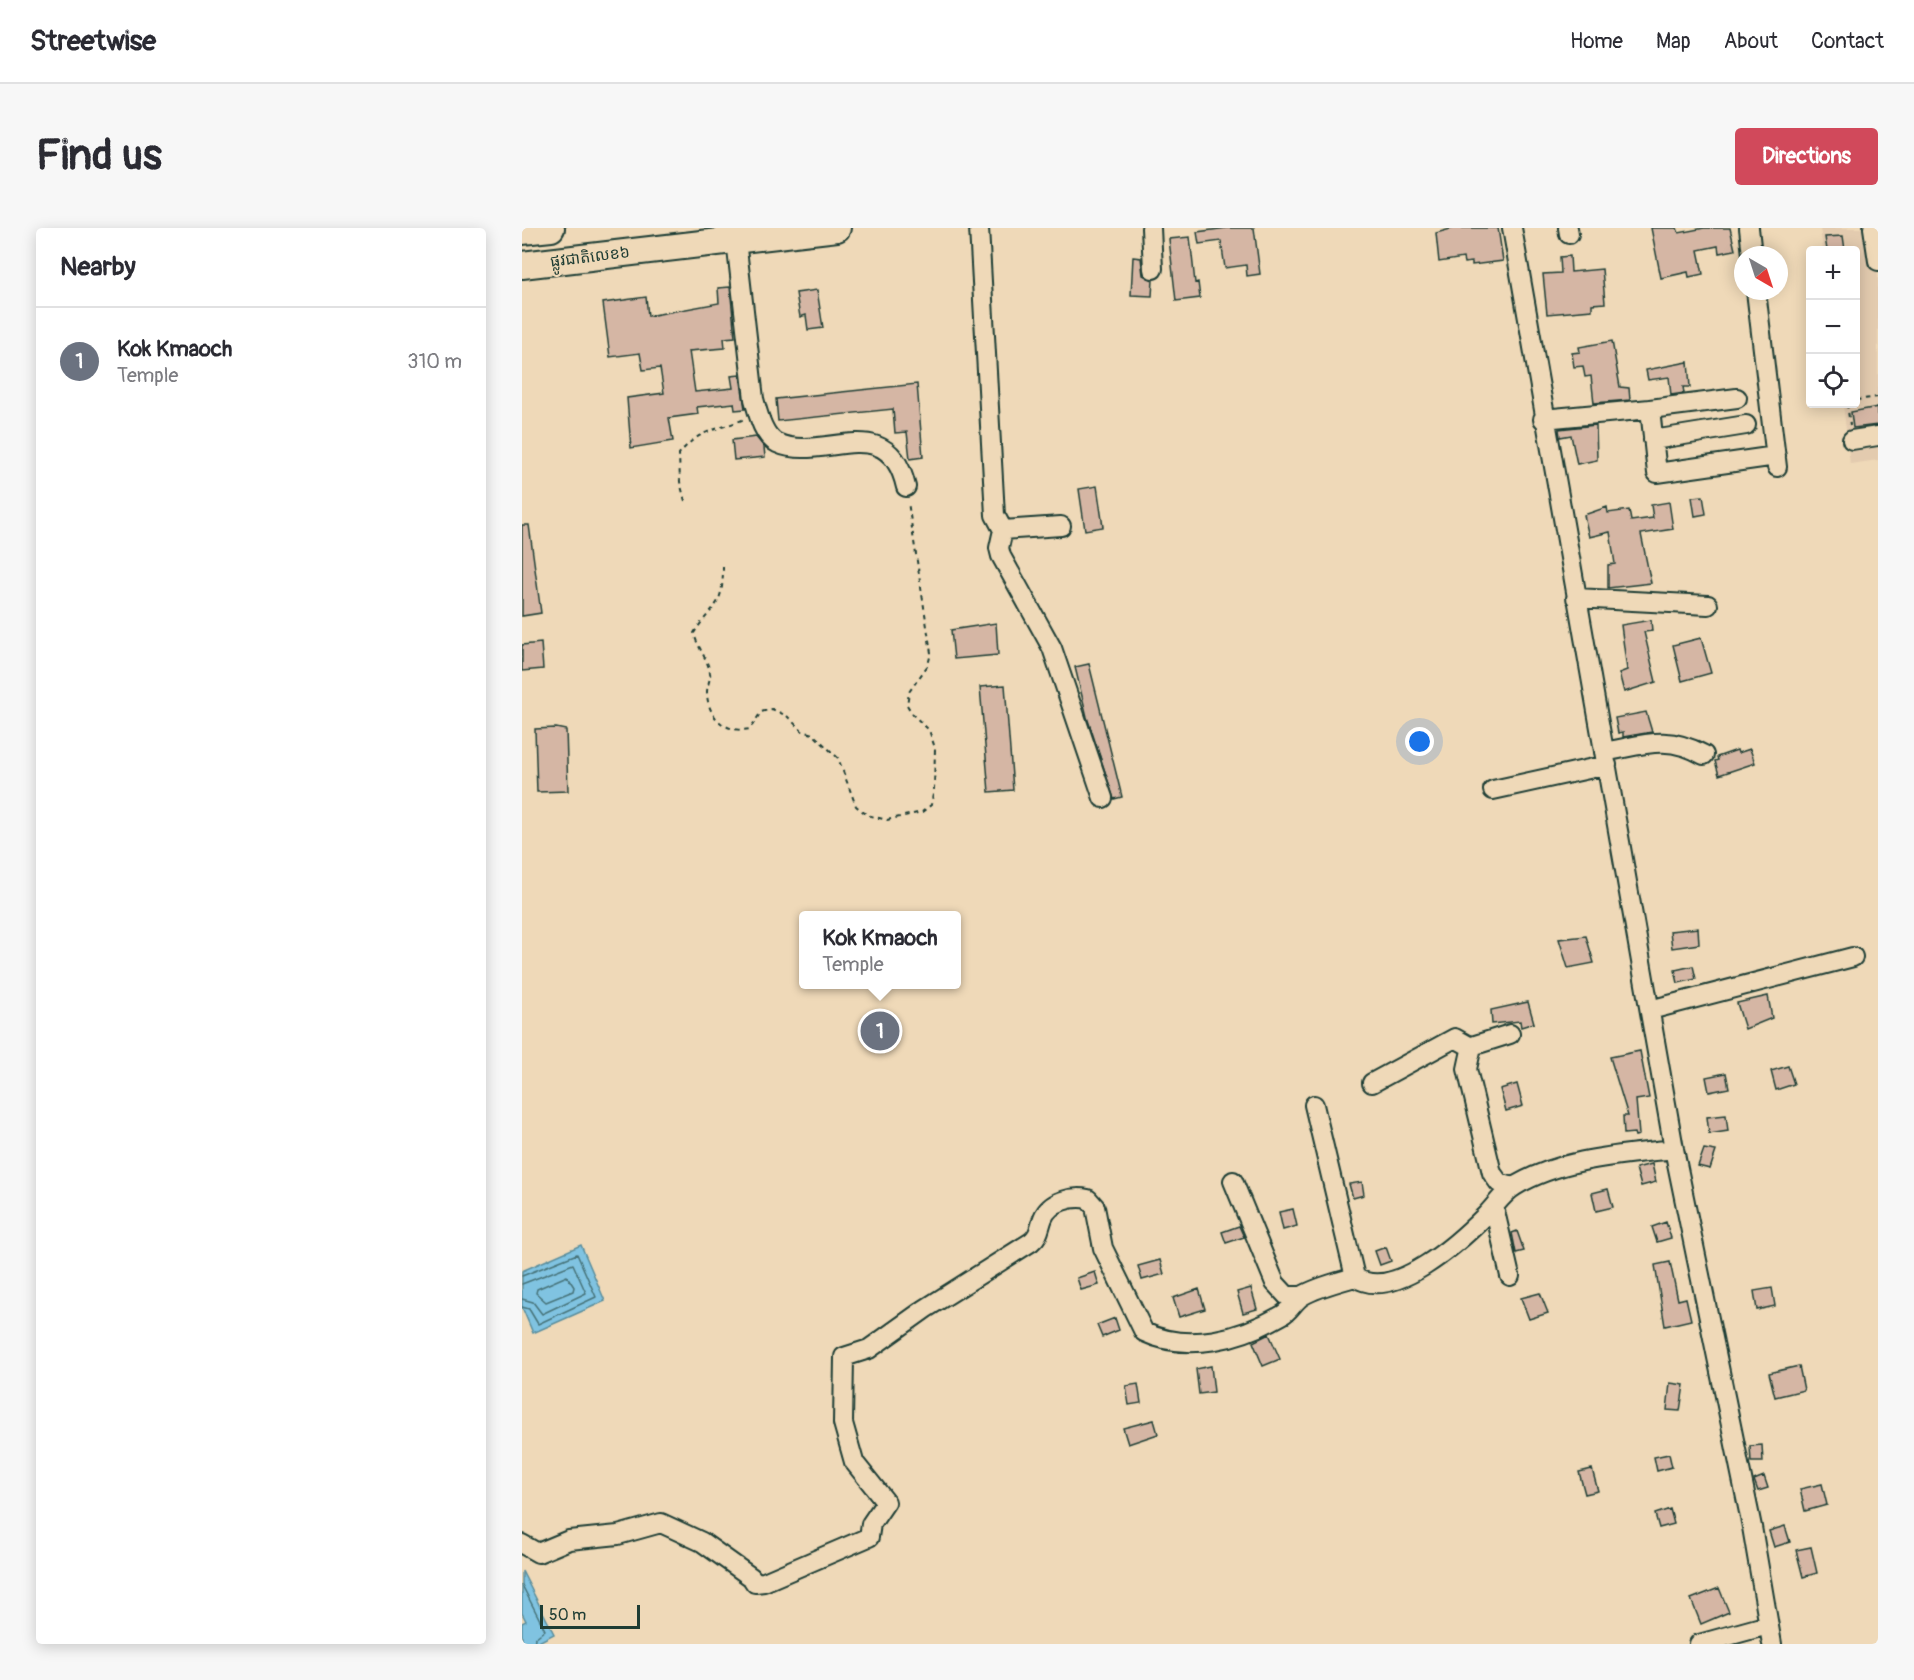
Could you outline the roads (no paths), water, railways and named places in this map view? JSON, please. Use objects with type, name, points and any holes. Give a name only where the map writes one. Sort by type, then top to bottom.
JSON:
[{"type":"highway","name":"ផ្លូវជាតិលេខ៦","points":[[522,231],[551,228]]},
{"type":"highway","name":"ផ្លូវជាតិលេខ៦","points":[[522,266],[837,228]]},
{"type":"street","points":[[980,228],[995,515],[1003,530],[999,548],[1001,556],[1052,648],[1103,798]]},
{"type":"street","points":[[1151,228],[1153,269]]},
{"type":"street","points":[[1512,228],[1543,419],[1674,1149],[1752,1527],[1772,1644]]},
{"type":"street","points":[[1749,228],[1751,246]]},
{"type":"street","points":[[1873,228],[1878,261]]},
{"type":"street","points":[[736,240],[758,412],[767,432],[778,444],[817,446],[865,443],[881,448],[897,462],[906,487]]},
{"type":"street","points":[[1650,409],[1656,473],[1777,462],[1757,300]]},
{"type":"street","points":[[1543,419],[1737,398]]},
{"type":"street","points":[[1653,440],[1746,424]]},
{"type":"street","points":[[1852,440],[1878,436]]},
{"type":"street","points":[[1003,530],[1060,526]]},
{"type":"street","points":[[1576,598],[1708,605]]},
{"type":"street","points":[[1493,790],[1605,759],[1655,742],[1676,742],[1704,755]]},
{"type":"street","points":[[1650,1010],[1724,993],[1853,957]]},
{"type":"street","points":[[1372,1083],[1455,1038],[1471,1047],[1510,1034]]},
{"type":"street","points":[[1471,1047],[1467,1069],[1487,1159],[1499,1183],[1513,1186]]},
{"type":"street","points":[[1314,1105],[1354,1277],[1361,1281],[1386,1283],[1422,1267],[1454,1247],[1513,1186],[1558,1167],[1674,1149]]},
{"type":"street","points":[[1233,1181],[1275,1283],[1287,1296],[1302,1296],[1354,1277]]},
{"type":"street","points":[[522,1544],[538,1553],[569,1540],[618,1535],[661,1523],[702,1542],[752,1577],[755,1583],[764,1582],[869,1537],[871,1524],[886,1502],[854,1462],[843,1423],[844,1358],[869,1349],[925,1309],[1031,1242],[1039,1236],[1044,1215],[1052,1206],[1070,1198],[1088,1199],[1095,1207],[1103,1248],[1144,1332],[1156,1338],[1167,1342],[1199,1343],[1231,1336],[1284,1314],[1302,1296]]},
{"type":"street","points":[[1494,1207],[1510,1276]]},
{"type":"street","points":[[1699,1644],[1768,1625]]},
{"type":"water","points":[[581,1245],[605,1301],[533,1333],[522,1307],[522,1271]]},
{"type":"water","points":[[522,1571],[554,1634],[535,1644],[522,1644],[522,1623],[526,1621],[522,1613]]},
{"type":"place","name":"Kok Kmaoch","points":[[880,1031]]}]
